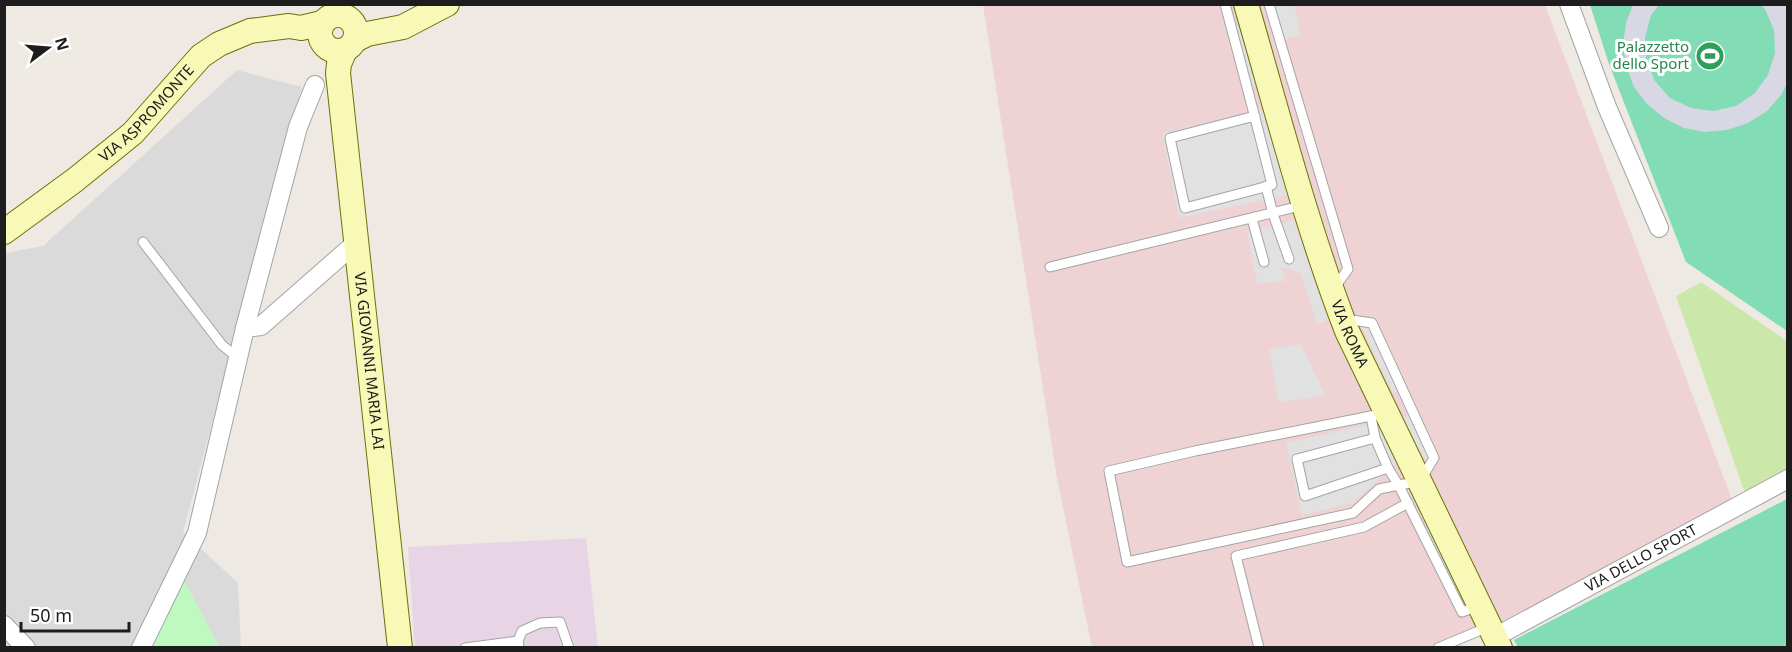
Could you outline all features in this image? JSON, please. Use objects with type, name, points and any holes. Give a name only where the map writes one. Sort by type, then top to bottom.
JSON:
[{"type":"main road","name":"VIA ASPROMONTE","points":[[4,232],[75,180],[133,133],[201,56],[219,44],[250,31],[289,27],[403,27],[447,4]]},
{"type":"main road","name":"VIA ROMA","points":[[1248,12],[1261,95],[1304,205],[1332,292],[1379,414],[1425,515],[1491,629]]},
{"type":"main road","name":"VIA GIOVANNI MARIA LAI","points":[[337,27],[338,74],[399,648]]},
{"type":"street","points":[[1569,4],[1607,107],[1659,228]]},
{"type":"street","points":[[141,648],[197,533],[245,328],[298,127],[315,85]]},
{"type":"street","points":[[245,328],[261,326],[351,247],[356,246]]},
{"type":"street","name":"VIA DELLO SPORT","points":[[1491,629],[1788,479]]},
{"type":"street","points":[[4,625],[26,648]]},
{"type":"lane","points":[[1224,4],[1248,12],[1348,269],[1332,292]]},
{"type":"lane","points":[[1255,116],[1170,138],[1185,208],[1272,184],[1255,116],[1261,95]]},
{"type":"lane","points":[[1266,186],[1289,259]]},
{"type":"lane","points":[[1050,267],[1304,205]]},
{"type":"lane","points":[[1252,219],[1264,262]]},
{"type":"lane","points":[[143,242],[222,345],[238,358]]},
{"type":"lane","points":[[1342,319],[1372,323],[1434,458],[1410,484],[1408,503]]},
{"type":"lane","points":[[1379,414],[1375,438],[1388,468],[1410,484],[1379,489],[1353,513],[1127,562],[1109,471],[1379,414]]},
{"type":"lane","points":[[1375,438],[1297,459],[1305,496],[1388,468]]},
{"type":"lane","points":[[1408,503],[1425,515]]},
{"type":"lane","points":[[1259,648],[1236,556],[1364,527],[1408,503]]},
{"type":"lane","points":[[465,648],[519,644],[522,631],[540,622],[560,622],[569,648]]},
{"type":"lane","points":[[1438,648],[1491,629]]},
{"type":"shaded area","points":[[983,5],[1545,5],[1734,505],[1456,647],[1092,647],[1057,478]]},
{"type":"shaded area","points":[[1269,5],[1294,5],[1301,35],[1279,41]]},
{"type":"shaded area","points":[[1633,5],[1659,5],[1651,15],[1645,37],[1646,60],[1655,81],[1670,98],[1691,108],[1713,111],[1736,106],[1755,93],[1768,75],[1775,53],[1774,30],[1761,5],[1787,5],[1787,83],[1781,95],[1767,111],[1748,123],[1727,130],[1705,132],[1684,128],[1664,118],[1647,104],[1634,87],[1626,66],[1623,44],[1626,23]]},
{"type":"shaded area","points":[[1243,25],[1260,84],[1252,87],[1235,27]]},
{"type":"shaded area","points":[[237,70],[302,87],[183,532],[238,583],[241,647],[5,648],[5,253],[43,246]]},
{"type":"shaded area","points":[[1265,110],[1289,195],[1179,218],[1162,133]]},
{"type":"shaded area","points":[[1294,220],[1328,320],[1317,324],[1300,273],[1281,267],[1285,281],[1257,284],[1247,232]]},
{"type":"shaded area","points":[[1362,328],[1371,329],[1399,390],[1393,394]]},
{"type":"shaded area","points":[[1301,344],[1325,395],[1279,403],[1269,350]]},
{"type":"shaded area","points":[[1403,417],[1410,417],[1430,457],[1425,461]]},
{"type":"shaded area","points":[[1379,422],[1397,464],[1352,503],[1302,515],[1286,443]]},
{"type":"shaded area","points":[[1432,525],[1464,592],[1457,595],[1425,529]]},
{"type":"shaded area","points":[[586,538],[598,647],[415,647],[408,547]]},
{"type":"green space","points":[[1590,5],[1787,5],[1787,331],[1686,262],[1609,64]]},
{"type":"green space","points":[[1701,282],[1787,341],[1787,473],[1746,496],[1676,296]]},
{"type":"green space","points":[[1787,499],[1787,647],[1518,647],[1514,640]]},
{"type":"green space","points":[[183,579],[220,647],[149,647]]},
{"type":"place","name":"Palazzetto dello Sport","points":[[1710,56]]}]
